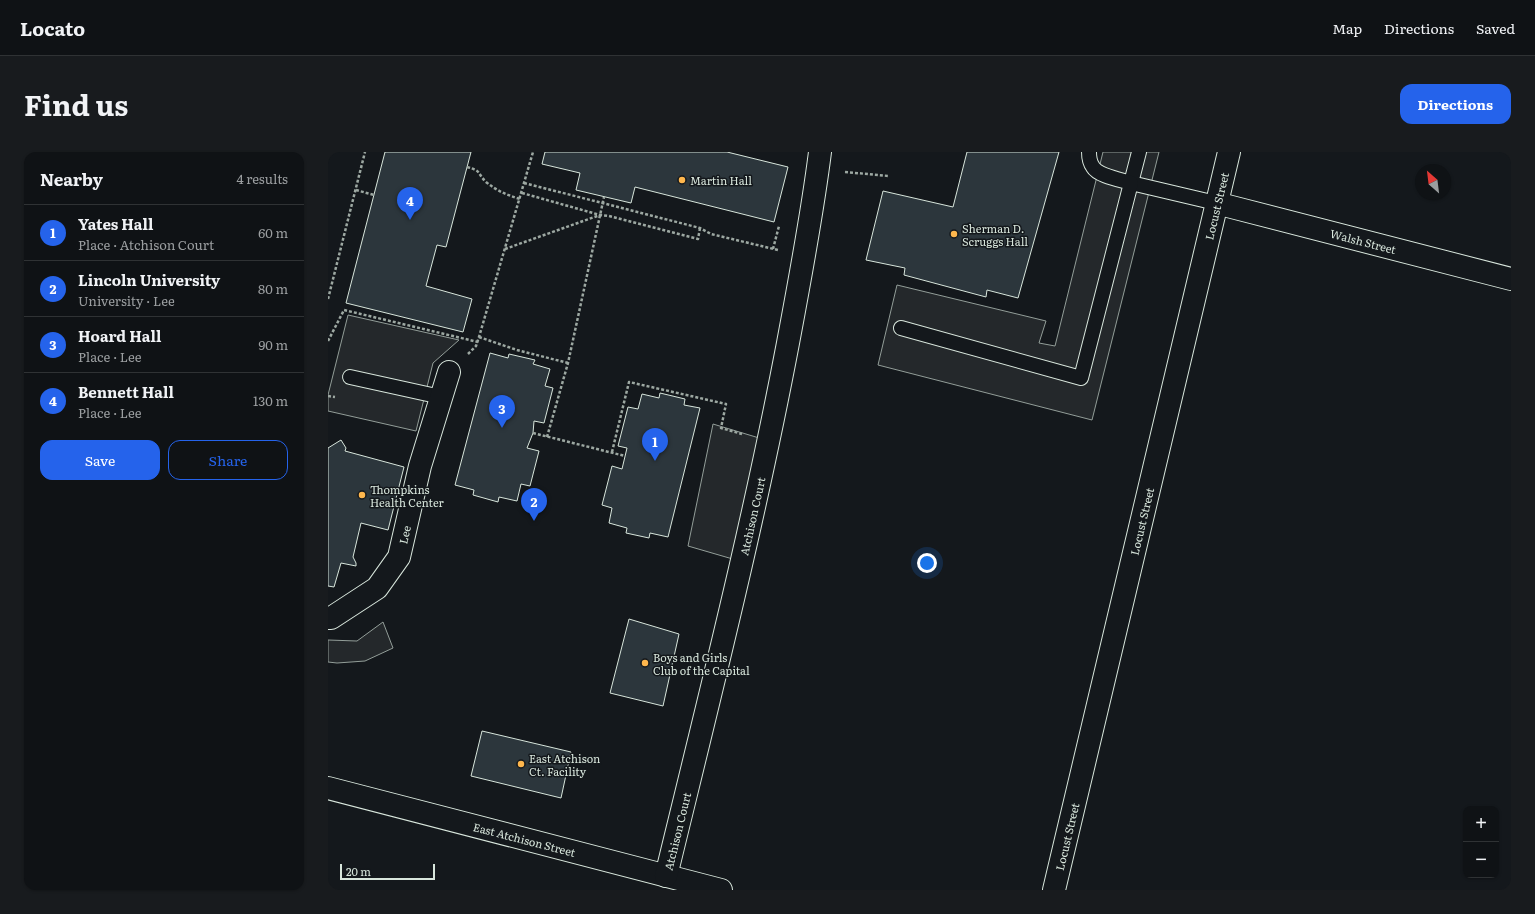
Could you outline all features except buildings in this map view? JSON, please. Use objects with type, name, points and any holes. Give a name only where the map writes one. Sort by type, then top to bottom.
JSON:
[{"type":"street","name":"Atchison Court","points":[[666,876],[743,562],[770,441],[809,231],[820,152]]},
{"type":"street","name":"Locust Street","points":[[1054,890],[1229,152]]},
{"type":"street","name":"Walsh Street","points":[[1216,203],[1511,279]]},
{"type":"street","name":"Lee","points":[[328,618],[331,618],[378,588],[399,557],[420,466],[449,372]]},
{"type":"street","name":"East Atchison Street","points":[[328,788],[721,890]]},
{"type":"lane","points":[[1089,152],[1093,168],[1100,173],[1131,183],[1216,203]]},
{"type":"lane","points":[[901,328],[1081,378],[1139,152]]},
{"type":"lane","points":[[350,377],[441,397]]},
{"type":"path","points":[[328,298],[365,152]]},
{"type":"path","points":[[449,372],[476,346],[480,337],[533,152]]},
{"type":"path","points":[[467,167],[479,172],[484,180],[503,194],[520,199]]},
{"type":"path","points":[[844,172],[889,176]]},
{"type":"path","points":[[524,183],[700,228],[711,234],[785,251]]},
{"type":"path","points":[[356,190],[374,195]]},
{"type":"path","points":[[522,193],[600,216],[609,216],[698,239],[700,228]]},
{"type":"path","points":[[547,437],[568,363],[604,197]]},
{"type":"path","points":[[505,249],[600,216]]},
{"type":"path","points":[[328,341],[344,310],[478,342]]},
{"type":"path","points":[[480,337],[517,350],[568,363]]},
{"type":"path","points":[[612,452],[629,382],[726,404],[721,428],[770,441]]},
{"type":"path","points":[[533,433],[625,456]]},
{"type":"shaded area","points":[[1103,152],[1159,152],[1092,420],[878,365],[897,285],[1046,321],[1039,343],[1055,346]]},
{"type":"shaded area","points":[[348,315],[459,340],[433,363],[416,431],[328,411],[328,395]]},
{"type":"shaded area","points":[[713,424],[769,441],[743,562],[688,546]]},
{"type":"shaded area","points":[[383,622],[393,648],[365,661],[337,663],[328,662],[328,640],[357,641]]},
{"type":"place","name":"Martin Hall","points":[[682,180]]},
{"type":"place","name":"Bennett Hall","points":[[410,220]]},
{"type":"place","name":"Sherman D. Scruggs Hall","points":[[954,234]]},
{"type":"place","name":"Hoard Hall","points":[[502,428]]},
{"type":"place","name":"Yates Hall","points":[[655,461]]},
{"type":"place","name":"Thompkins Health Center","points":[[362,495]]},
{"type":"place","name":"Lincoln University","points":[[534,521]]},
{"type":"place","name":"Boys and Girls Club of the Capital","points":[[645,663]]},
{"type":"place","name":"East Atchison Ct. Facility","points":[[521,764]]}]
